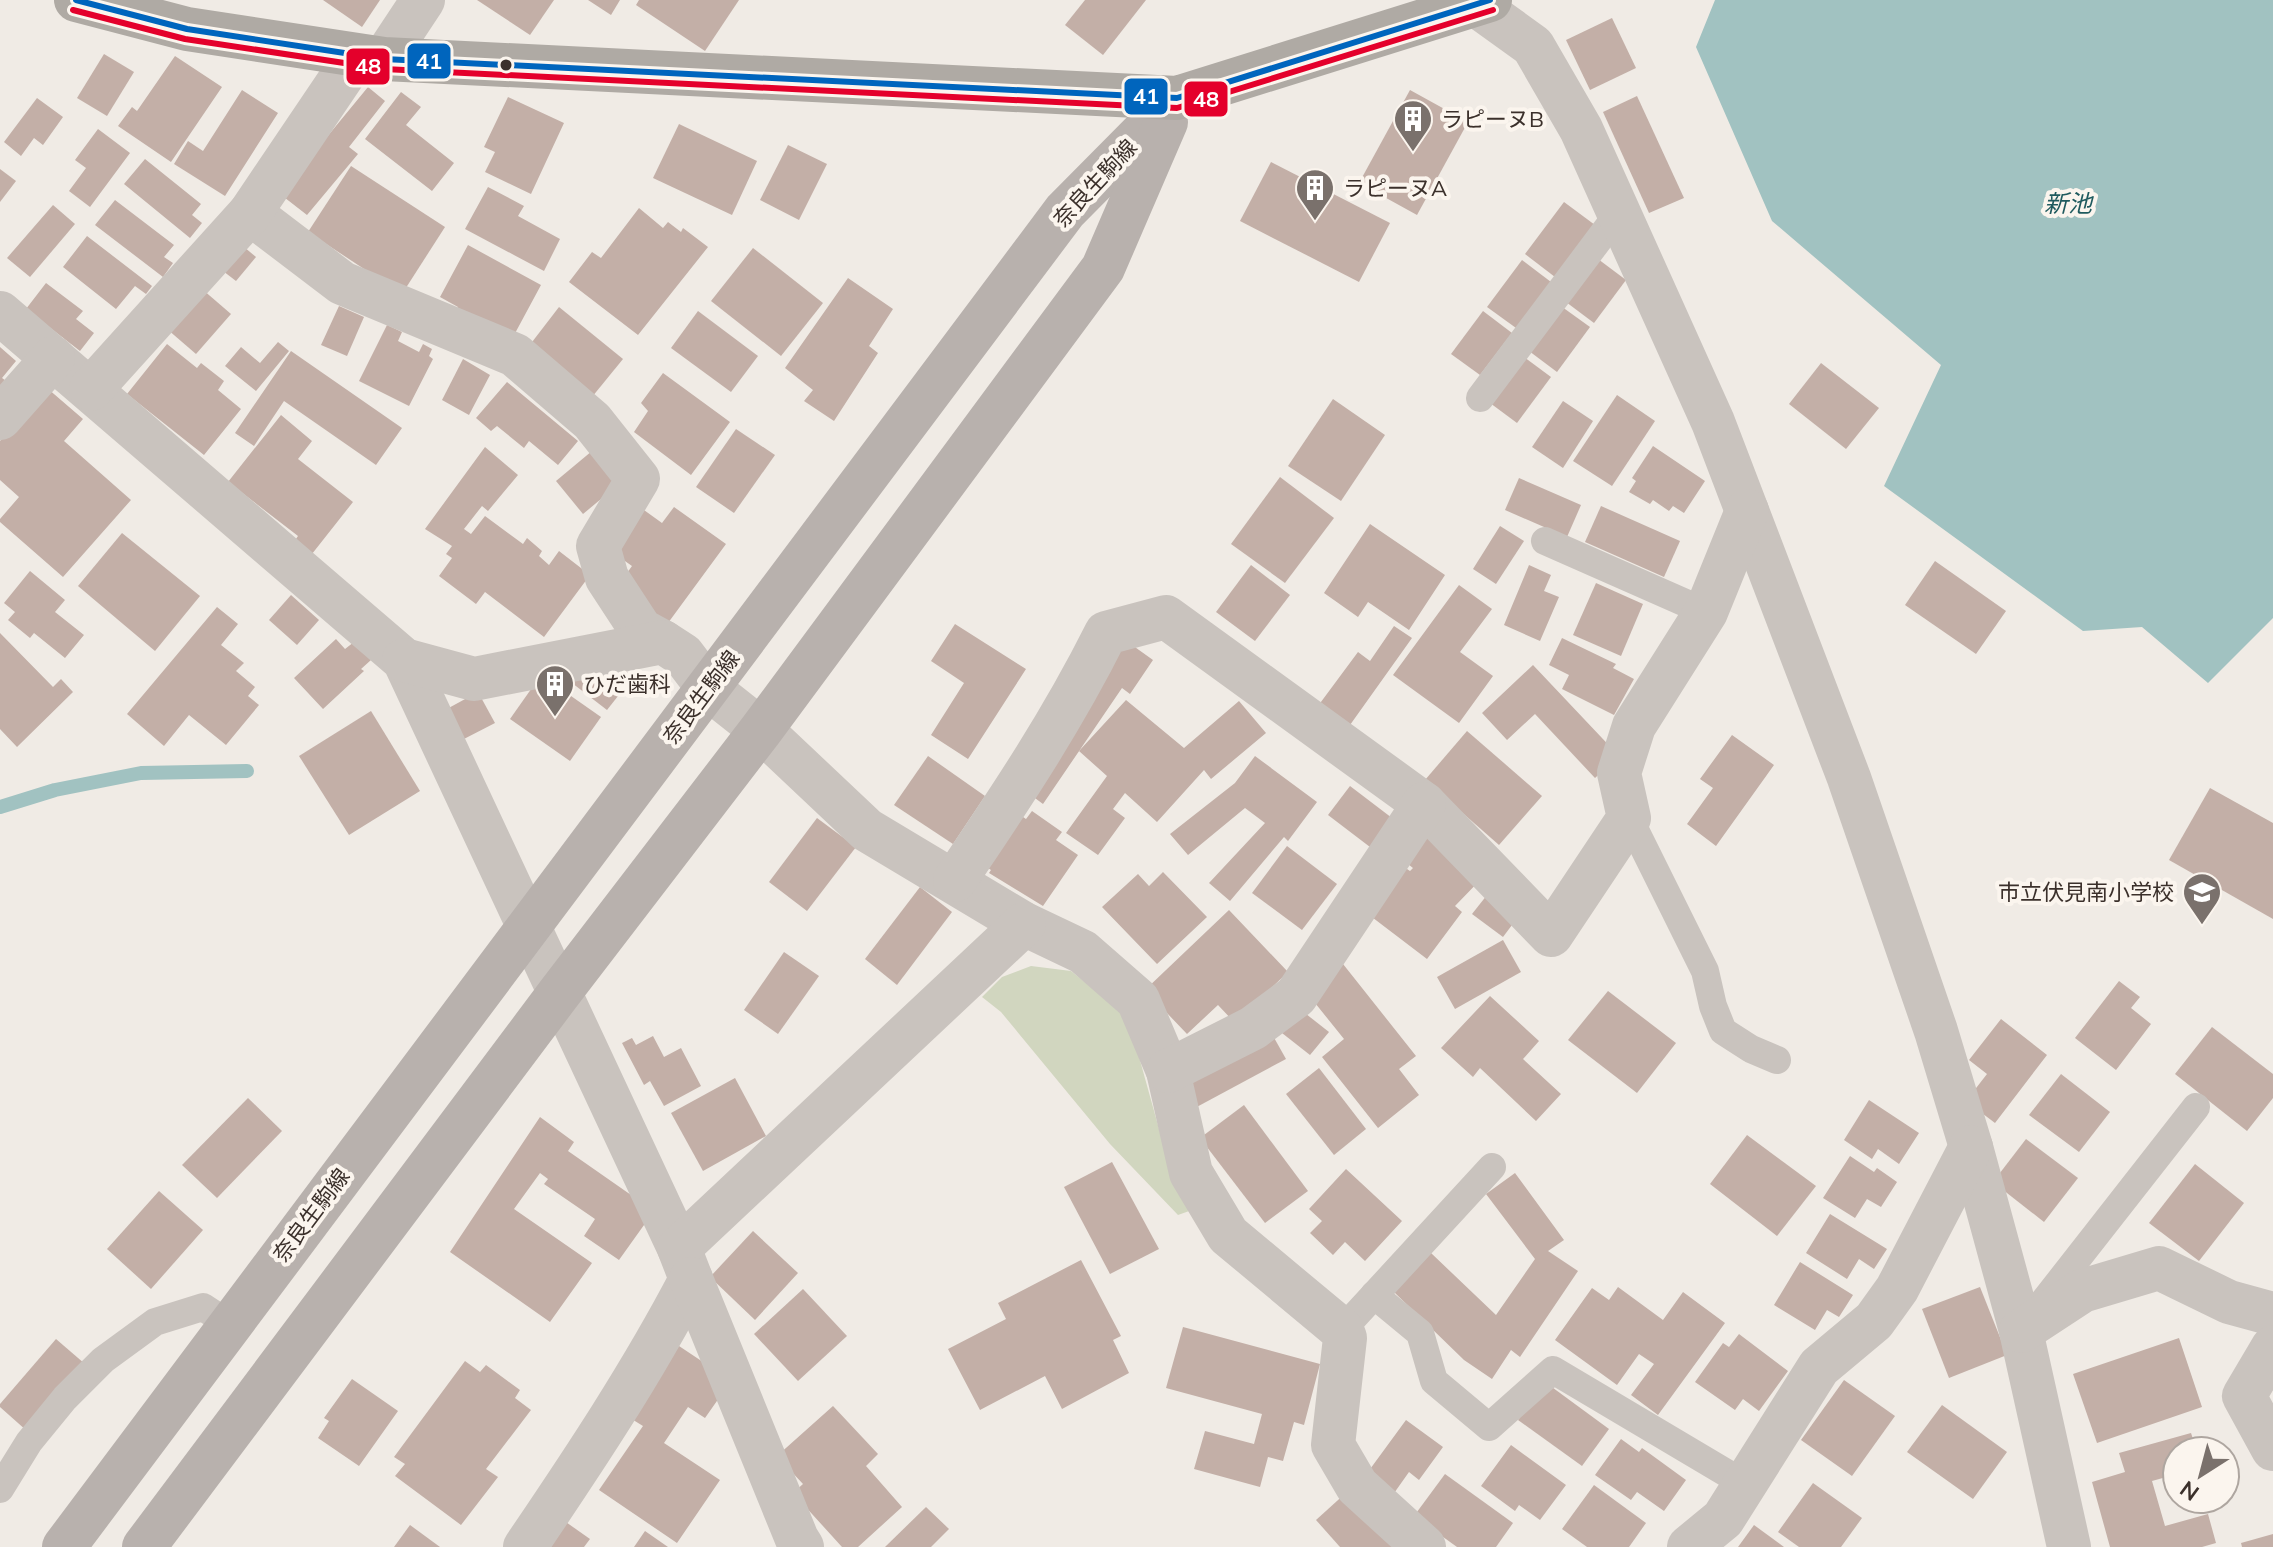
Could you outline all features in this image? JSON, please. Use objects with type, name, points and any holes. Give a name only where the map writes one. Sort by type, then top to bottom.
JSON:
[{"type":"highway","points":[[76,0],[187,29],[370,57],[1177,98],[1483,3]]},
{"type":"main road","name":"奈良生駒線","points":[[64,1547],[1065,211],[1177,98]]},
{"type":"main road","name":"奈良生駒線","points":[[144,1547],[560,992],[761,730],[1103,268],[1177,98]]},
{"type":"street","points":[[91,389],[250,213],[370,57],[423,0]]},
{"type":"street","points":[[1483,3],[1533,46],[1581,129],[1713,422],[1849,778],[1936,1031],[1971,1147],[2021,1331],[2069,1547]]},
{"type":"street","points":[[250,213],[342,283],[515,355],[592,421],[638,479],[598,546],[607,578],[641,630],[683,655],[708,688],[761,730],[867,830],[1024,924],[1083,952],[1138,1000],[1168,1071],[1191,1173],[1228,1235],[1342,1330],[1345,1338],[1333,1445],[1357,1486],[1424,1547]]},
{"type":"street","points":[[0,313],[404,660],[685,1264],[802,1547]]},
{"type":"street","points":[[0,418],[53,358]]},
{"type":"street","points":[[955,880],[1058,724],[1106,633],[1166,617],[1424,804],[1551,935],[1629,818],[1619,773],[1634,726],[1706,612],[1747,511]]},
{"type":"street","points":[[404,660],[474,679],[663,642]]},
{"type":"street","points":[[1168,1071],[1253,1028],[1296,996],[1424,804]]},
{"type":"street","points":[[525,1547],[600,1436],[662,1335],[685,1264],[1024,924]]},
{"type":"street","points":[[1689,1547],[1723,1519],[1819,1367],[1874,1321],[1897,1289],[1971,1147]]},
{"type":"street","points":[[2021,1331],[2082,1291],[2159,1268],[2229,1302],[2273,1314]]},
{"type":"street","points":[[2273,1347],[2244,1396],[2273,1449]]},
{"type":"lane","points":[[1480,398],[1618,214]]},
{"type":"lane","points":[[1545,541],[1706,612]]},
{"type":"lane","points":[[1629,818],[1705,971],[1723,1031],[1751,1049],[1777,1060]]},
{"type":"lane","points":[[2021,1331],[2196,1107]]},
{"type":"lane","points":[[1342,1330],[1492,1167]]},
{"type":"lane","points":[[1374,1295],[1420,1333],[1434,1381],[1489,1427],[1553,1370],[1745,1484]]},
{"type":"lane","points":[[0,1489],[29,1442],[65,1398],[103,1360],[155,1322],[203,1307],[229,1324]]},
{"type":"green space","points":[[1031,966],[1071,971],[1128,1017],[1169,1165],[1192,1210],[1178,1215],[1110,1144],[1001,1012],[982,997],[1002,977]]},
{"type":"water","name":"新池","points":[[1715,0],[2273,0],[2273,618],[2208,683],[2142,627],[2083,631],[1884,486],[1941,365],[1772,221],[1696,47]]},
{"type":"building","points":[[323,0],[380,0],[362,27]]},
{"type":"building","points":[[477,0],[554,0],[530,35]]},
{"type":"building","points":[[588,0],[620,0],[611,15]]},
{"type":"building","points":[[639,0],[739,0],[705,51],[636,5]]},
{"type":"building","points":[[1085,0],[1146,0],[1103,55],[1065,25]]},
{"type":"building","points":[[1612,18],[1636,68],[1590,90],[1566,40]]},
{"type":"building","points":[[104,54],[134,72],[107,116],[77,98]]},
{"type":"building","points":[[175,56],[222,87],[171,162],[118,126],[132,107],[137,111]]},
{"type":"building","points":[[368,87],[385,101],[349,147],[358,154],[307,215],[280,194]]},
{"type":"building","points":[[242,90],[278,113],[225,196],[174,164],[188,141],[203,151]]},
{"type":"building","name":"ラピーヌB","points":[[1410,90],[1468,122],[1417,215],[1359,183]]},
{"type":"building","points":[[401,92],[421,107],[406,125],[454,163],[432,191],[365,139]]},
{"type":"building","points":[[1637,96],[1684,198],[1649,213],[1603,112]]},
{"type":"building","points":[[508,97],[564,123],[531,194],[485,172],[495,152],[484,147]]},
{"type":"building","points":[[37,98],[63,117],[43,145],[34,138],[21,156],[4,142]]},
{"type":"building","points":[[679,124],[757,161],[732,215],[653,178]]},
{"type":"building","points":[[98,129],[130,153],[90,207],[69,191],[86,168],[75,160]]},
{"type":"building","points":[[788,145],[827,164],[799,220],[760,200]]},
{"type":"building","points":[[145,159],[201,204],[192,215],[202,223],[190,238],[124,184]]},
{"type":"building","name":"ラピーヌA","points":[[1271,162],[1390,223],[1359,282],[1240,221]]},
{"type":"building","points":[[351,166],[445,227],[402,294],[308,232]]},
{"type":"building","points":[[0,169],[16,181],[0,202]]},
{"type":"building","points":[[488,187],[524,206],[518,216],[560,239],[544,271],[465,229]]},
{"type":"building","points":[[115,200],[174,245],[164,257],[173,263],[163,277],[95,225]]},
{"type":"building","points":[[1564,202],[1595,225],[1555,277],[1525,254]]},
{"type":"building","points":[[53,205],[75,224],[30,277],[7,258]]},
{"type":"building","points":[[639,208],[663,228],[668,222],[681,232],[683,228],[708,247],[638,335],[569,282],[592,252],[601,258]]},
{"type":"building","points":[[87,236],[152,286],[146,294],[135,286],[116,309],[63,267]]},
{"type":"building","points":[[468,245],[541,285],[513,337],[454,314],[458,307],[440,297]]},
{"type":"building","points":[[244,247],[256,257],[236,281],[223,271]]},
{"type":"building","points":[[753,248],[823,303],[781,356],[711,301]]},
{"type":"building","points":[[1594,256],[1626,280],[1594,323],[1562,299]]},
{"type":"building","points":[[1522,260],[1551,282],[1516,328],[1487,307]]},
{"type":"building","points":[[848,278],[893,309],[869,346],[878,353],[834,421],[804,401],[813,390],[785,368]]},
{"type":"building","points":[[46,283],[83,311],[76,319],[94,333],[80,351],[26,309]]},
{"type":"building","points":[[202,289],[231,314],[196,354],[167,329]]},
{"type":"building","points":[[1558,304],[1590,327],[1557,372],[1525,348]]},
{"type":"building","points":[[339,306],[364,317],[347,356],[321,345]]},
{"type":"building","points":[[559,307],[623,359],[592,397],[529,346]]},
{"type":"building","points":[[698,311],[758,356],[731,392],[671,348]]},
{"type":"building","points":[[1483,311],[1512,333],[1480,375],[1451,354]]},
{"type":"building","points":[[387,325],[402,332],[398,341],[419,352],[423,344],[432,349],[429,356],[433,359],[409,406],[359,381]]},
{"type":"building","points":[[278,342],[289,351],[256,391],[225,366],[241,347],[260,363]]},
{"type":"building","points":[[167,344],[197,368],[201,363],[224,381],[218,390],[241,409],[204,455],[127,394]]},
{"type":"building","points":[[0,347],[16,361],[2,378],[9,383],[0,395]]},
{"type":"building","points":[[291,351],[402,428],[376,465],[284,401],[254,446],[235,433]]},
{"type":"building","points":[[1520,354],[1551,377],[1517,423],[1486,400]]},
{"type":"building","points":[[463,359],[490,375],[469,415],[442,400]]},
{"type":"building","points":[[1821,363],[1879,408],[1846,449],[1789,404]]},
{"type":"building","points":[[663,373],[730,422],[691,475],[634,432],[648,411],[641,403]]},
{"type":"building","points":[[507,382],[578,441],[558,465],[529,441],[524,448],[497,426],[491,431],[476,418]]},
{"type":"building","points":[[47,388],[83,419],[64,441],[131,500],[63,577],[0,522],[19,497],[0,480],[0,441]]},
{"type":"building","points":[[1617,395],[1655,421],[1612,486],[1573,461]]},
{"type":"building","points":[[1333,399],[1385,435],[1341,501],[1288,466]]},
{"type":"building","points":[[1563,401],[1593,421],[1563,468],[1532,447]]},
{"type":"building","points":[[281,415],[312,441],[298,459],[353,502],[308,559],[291,546],[298,536],[228,482]]},
{"type":"building","points":[[736,429],[775,455],[734,513],[696,487]]},
{"type":"building","points":[[1653,446],[1705,481],[1684,513],[1673,506],[1669,511],[1653,500],[1650,504],[1629,492],[1636,481],[1632,478]]},
{"type":"building","points":[[485,447],[518,475],[488,511],[482,506],[464,529],[471,534],[485,516],[523,544],[527,538],[542,551],[539,556],[549,565],[559,551],[590,575],[544,637],[485,592],[476,604],[439,576],[452,558],[446,554],[452,546],[425,529]]},
{"type":"building","points":[[592,451],[619,484],[583,514],[556,481]]},
{"type":"building","points":[[1280,477],[1334,518],[1285,583],[1231,544]]},
{"type":"building","points":[[1519,478],[1581,505],[1567,537],[1505,510]]},
{"type":"building","points":[[637,505],[662,523],[674,507],[726,544],[668,623],[617,587],[632,566],[605,547]]},
{"type":"building","points":[[1601,506],[1680,541],[1664,577],[1585,542]]},
{"type":"building","points":[[1370,524],[1445,575],[1409,630],[1368,602],[1358,617],[1324,593]]},
{"type":"building","points":[[1500,526],[1524,541],[1496,584],[1473,569]]},
{"type":"building","points":[[122,533],[200,596],[155,651],[78,586]]},
{"type":"building","points":[[1935,561],[2006,611],[1976,654],[1905,605]]},
{"type":"building","points":[[1251,565],[1290,595],[1255,641],[1216,612]]},
{"type":"building","points":[[1529,565],[1551,575],[1544,591],[1559,597],[1540,641],[1504,625]]},
{"type":"building","points":[[30,571],[65,600],[55,612],[84,635],[65,658],[34,633],[30,638],[8,620],[15,612],[4,603]]},
{"type":"building","points":[[1596,583],[1643,604],[1621,656],[1573,635]]},
{"type":"building","points":[[1459,585],[1492,609],[1460,652],[1493,676],[1459,723],[1393,675]]},
{"type":"building","points":[[291,595],[319,620],[297,645],[269,620]]},
{"type":"building","points":[[217,607],[238,624],[221,645],[244,663],[236,671],[255,687],[248,696],[259,705],[226,745],[189,715],[164,746],[127,714]]},
{"type":"building","points":[[955,624],[1026,669],[968,759],[931,735],[964,683],[931,661]]},
{"type":"building","points":[[1394,626],[1412,638],[1345,732],[1315,710],[1358,652],[1370,661]]},
{"type":"building","points":[[0,633],[53,687],[61,679],[73,692],[17,747],[0,729]]},
{"type":"building","points":[[1118,635],[1153,660],[1130,694],[1122,688],[1043,804],[1020,787]]},
{"type":"building","points":[[1562,638],[1616,664],[1613,668],[1634,679],[1614,715],[1562,689],[1569,675],[1549,665]]},
{"type":"building","points":[[336,639],[345,649],[354,642],[371,660],[361,669],[364,671],[323,709],[294,678]]},
{"type":"building","points":[[615,661],[633,677],[607,710],[559,673]]},
{"type":"building","points":[[1533,665],[1619,756],[1595,778],[1535,714],[1507,740],[1482,713]]},
{"type":"building","name":"ひだ歯科","points":[[541,675],[601,717],[570,761],[510,719]]},
{"type":"building","points":[[478,692],[495,723],[462,740],[445,710]]},
{"type":"building","points":[[1126,700],[1184,748],[1239,701],[1266,733],[1211,779],[1204,770],[1157,822],[1125,793],[1113,809],[1125,818],[1098,855],[1066,833],[1107,776],[1079,751]]},
{"type":"building","points":[[371,711],[420,791],[349,835],[299,756]]},
{"type":"building","points":[[1467,731],[1542,796],[1499,845],[1425,780]]},
{"type":"building","points":[[1732,735],[1774,765],[1716,846],[1687,824],[1713,788],[1700,779]]},
{"type":"building","points":[[928,756],[985,796],[953,844],[894,805]]},
{"type":"building","points":[[1255,756],[1317,802],[1288,841],[1284,837],[1230,901],[1209,883],[1265,823],[1245,808],[1188,855],[1170,834],[1235,783]]},
{"type":"building","points":[[1350,786],[1392,818],[1370,847],[1328,815]]},
{"type":"building","points":[[2210,788],[2273,823],[2273,919],[2169,860]]},
{"type":"building","points":[[1010,808],[1026,819],[1032,811],[1062,832],[1056,840],[1078,855],[1043,906],[989,873],[991,870],[975,859]]},
{"type":"building","points":[[817,818],[856,847],[807,911],[769,882]]},
{"type":"building","points":[[1431,824],[1484,876],[1455,906],[1462,912],[1427,959],[1360,908],[1395,861],[1410,871],[1413,868],[1399,857]]},
{"type":"building","points":[[1287,846],[1337,884],[1302,930],[1252,893]]},
{"type":"building","points":[[1163,872],[1207,917],[1157,964],[1102,907],[1138,874],[1149,886]]},
{"type":"building","points":[[920,887],[952,912],[897,985],[865,959]]},
{"type":"building","points":[[1491,890],[1521,913],[1503,937],[1472,914]]},
{"type":"building","points":[[1229,910],[1288,972],[1235,1023],[1218,1005],[1187,1034],[1145,990]]},
{"type":"building","points":[[1503,940],[1521,972],[1455,1009],[1437,977]]},
{"type":"building","points":[[784,952],[819,976],[778,1034],[744,1010]]},
{"type":"building","points":[[1343,964],[1416,1056],[1399,1069],[1419,1095],[1378,1128],[1322,1057],[1344,1039],[1307,993]]},
{"type":"building","points":[[2119,981],[2140,997],[2131,1008],[2151,1024],[2116,1070],[2075,1038]]},
{"type":"building","points":[[1608,991],[1676,1043],[1637,1093],[1568,1040]]},
{"type":"building","points":[[1490,996],[1539,1041],[1523,1059],[1561,1094],[1536,1121],[1480,1068],[1473,1077],[1441,1048]]},
{"type":"building","points":[[1301,1010],[1329,1032],[1310,1055],[1282,1033]]},
{"type":"building","points":[[2001,1019],[2047,1055],[1995,1123],[1966,1101],[1987,1074],[1969,1060]]},
{"type":"building","points":[[1268,1027],[1286,1059],[1193,1109],[1175,1077]]},
{"type":"building","points":[[2212,1027],[2273,1074],[2273,1098],[2247,1131],[2175,1074]]},
{"type":"building","points":[[653,1036],[664,1057],[681,1048],[701,1086],[664,1106],[650,1081],[644,1085],[622,1043],[632,1038],[636,1045]]},
{"type":"building","points":[[1319,1068],[1366,1129],[1334,1155],[1286,1094]]},
{"type":"building","points":[[2061,1074],[2110,1112],[2079,1152],[2029,1115]]},
{"type":"building","points":[[735,1078],[766,1136],[703,1171],[671,1113]]},
{"type":"building","points":[[248,1098],[282,1131],[217,1198],[182,1165]]},
{"type":"building","points":[[1869,1100],[1919,1133],[1899,1164],[1878,1149],[1872,1159],[1844,1140]]},
{"type":"building","points":[[1244,1105],[1308,1191],[1265,1223],[1200,1138]]},
{"type":"building","points":[[540,1117],[574,1142],[568,1151],[654,1211],[619,1260],[584,1236],[595,1219],[544,1184],[548,1179],[540,1173],[514,1209],[592,1263],[550,1322],[450,1252]]},
{"type":"building","points":[[1747,1135],[1816,1186],[1777,1236],[1710,1184]]},
{"type":"building","points":[[2026,1139],[2078,1178],[2044,1222],[1993,1182]]},
{"type":"building","points":[[1850,1156],[1874,1172],[1877,1168],[1897,1182],[1881,1207],[1867,1199],[1855,1218],[1823,1198]]},
{"type":"building","points":[[1112,1162],[1159,1249],[1110,1274],[1064,1187]]},
{"type":"building","points":[[2195,1164],[2244,1203],[2199,1261],[2149,1223]]},
{"type":"building","points":[[1346,1169],[1402,1221],[1365,1261],[1345,1242],[1333,1255],[1310,1233],[1322,1221],[1309,1209]]},
{"type":"building","points":[[1515,1173],[1564,1240],[1548,1251],[1578,1271],[1520,1357],[1511,1350],[1492,1379],[1464,1360],[1394,1292],[1431,1253],[1496,1315],[1535,1259],[1486,1194]]},
{"type":"building","points":[[159,1191],[203,1230],[151,1289],[107,1249]]},
{"type":"building","points":[[1830,1214],[1887,1249],[1874,1269],[1859,1259],[1847,1279],[1806,1253]]},
{"type":"building","points":[[753,1231],[798,1273],[755,1320],[710,1277]]},
{"type":"building","points":[[1081,1260],[1121,1336],[1113,1340],[1129,1373],[1062,1409],[1045,1376],[980,1410],[948,1349],[1006,1319],[998,1303]]},
{"type":"building","points":[[1800,1262],[1853,1295],[1839,1317],[1827,1310],[1815,1330],[1774,1305]]},
{"type":"building","points":[[1618,1287],[1663,1320],[1683,1292],[1725,1323],[1658,1415],[1631,1395],[1654,1364],[1639,1354],[1617,1385],[1555,1340],[1592,1288],[1609,1300]]},
{"type":"building","points":[[1980,1287],[2007,1355],[1949,1378],[1922,1309]]},
{"type":"building","points":[[803,1289],[847,1336],[798,1381],[754,1334]]},
{"type":"building","points":[[1183,1327],[1320,1364],[1304,1425],[1294,1422],[1283,1461],[1268,1457],[1260,1487],[1194,1469],[1205,1431],[1254,1444],[1262,1414],[1166,1388]]},
{"type":"building","points":[[1739,1334],[1788,1371],[1759,1411],[1743,1399],[1735,1410],[1695,1382],[1723,1343],[1729,1347]]},
{"type":"building","points":[[2179,1338],[2202,1407],[2097,1443],[2073,1374]]},
{"type":"building","points":[[56,1339],[85,1364],[27,1431],[0,1404]]},
{"type":"building","points":[[679,1346],[715,1370],[726,1388],[705,1418],[688,1407],[664,1443],[720,1480],[677,1543],[599,1490],[643,1426],[630,1418]]},
{"type":"building","points":[[465,1361],[480,1372],[486,1365],[520,1390],[515,1398],[531,1410],[486,1469],[498,1477],[461,1525],[395,1476],[405,1464],[394,1457]]},
{"type":"building","points":[[352,1379],[398,1411],[359,1466],[318,1438],[329,1421],[324,1418]]},
{"type":"building","points":[[1844,1380],[1895,1416],[1852,1476],[1801,1440]]},
{"type":"building","points":[[1545,1382],[1609,1429],[1582,1466],[1518,1420]]},
{"type":"building","points":[[1942,1405],[2007,1452],[1973,1499],[1907,1452]]},
{"type":"building","points":[[833,1406],[878,1454],[866,1466],[902,1507],[858,1547],[842,1547],[793,1493],[803,1484],[777,1456]]},
{"type":"building","points":[[1406,1420],[1443,1447],[1419,1480],[1409,1472],[1392,1496],[1365,1476]]},
{"type":"building","points":[[1621,1439],[1639,1452],[1642,1448],[1686,1480],[1664,1511],[1637,1492],[1631,1500],[1595,1475]]},
{"type":"building","points":[[2161,1441],[2161,1478],[2152,1481],[2165,1526],[2208,1515],[2216,1543],[2202,1547],[2110,1547],[2092,1482],[2125,1472],[2119,1453]]},
{"type":"building","points":[[1511,1445],[1566,1485],[1540,1520],[1519,1505],[1515,1511],[1481,1486]]},
{"type":"building","points":[[1445,1474],[1513,1523],[1496,1547],[1457,1547],[1414,1516]]},
{"type":"building","points":[[1813,1483],[1862,1518],[1841,1547],[1799,1547],[1778,1532]]},
{"type":"building","points":[[1594,1485],[1646,1523],[1629,1547],[1587,1547],[1562,1529]]},
{"type":"building","points":[[1348,1491],[1398,1547],[1340,1547],[1316,1520]]},
{"type":"building","points":[[926,1507],[949,1529],[931,1547],[885,1547]]},
{"type":"building","points":[[563,1520],[590,1539],[584,1547],[543,1547]]},
{"type":"building","points":[[410,1525],[440,1547],[394,1547]]},
{"type":"building","points":[[1754,1525],[1784,1547],[1738,1547]]},
{"type":"building","points":[[645,1531],[668,1547],[634,1547]]},
{"type":"building","points":[[2273,1534],[2273,1547],[2242,1547],[2241,1543]]},
{"type":"waterway","points":[[0,807],[55,790],[141,773],[247,771]]},
{"type":"transit line","name":"41","points":[[76,0],[187,29],[384,59],[1177,98],[1490,0]]},
{"type":"transit line","name":"48","points":[[73,10],[185,39],[384,69],[1177,108],[1493,10]]},
{"type":"place","name":"ラピーヌB","points":[[1413,153]]},
{"type":"place","name":"ラピーヌA","points":[[1315,222]]},
{"type":"place","name":"ひだ歯科","points":[[555,718]]},
{"type":"place","name":"市立伏見南小学校","points":[[2202,926]]}]
